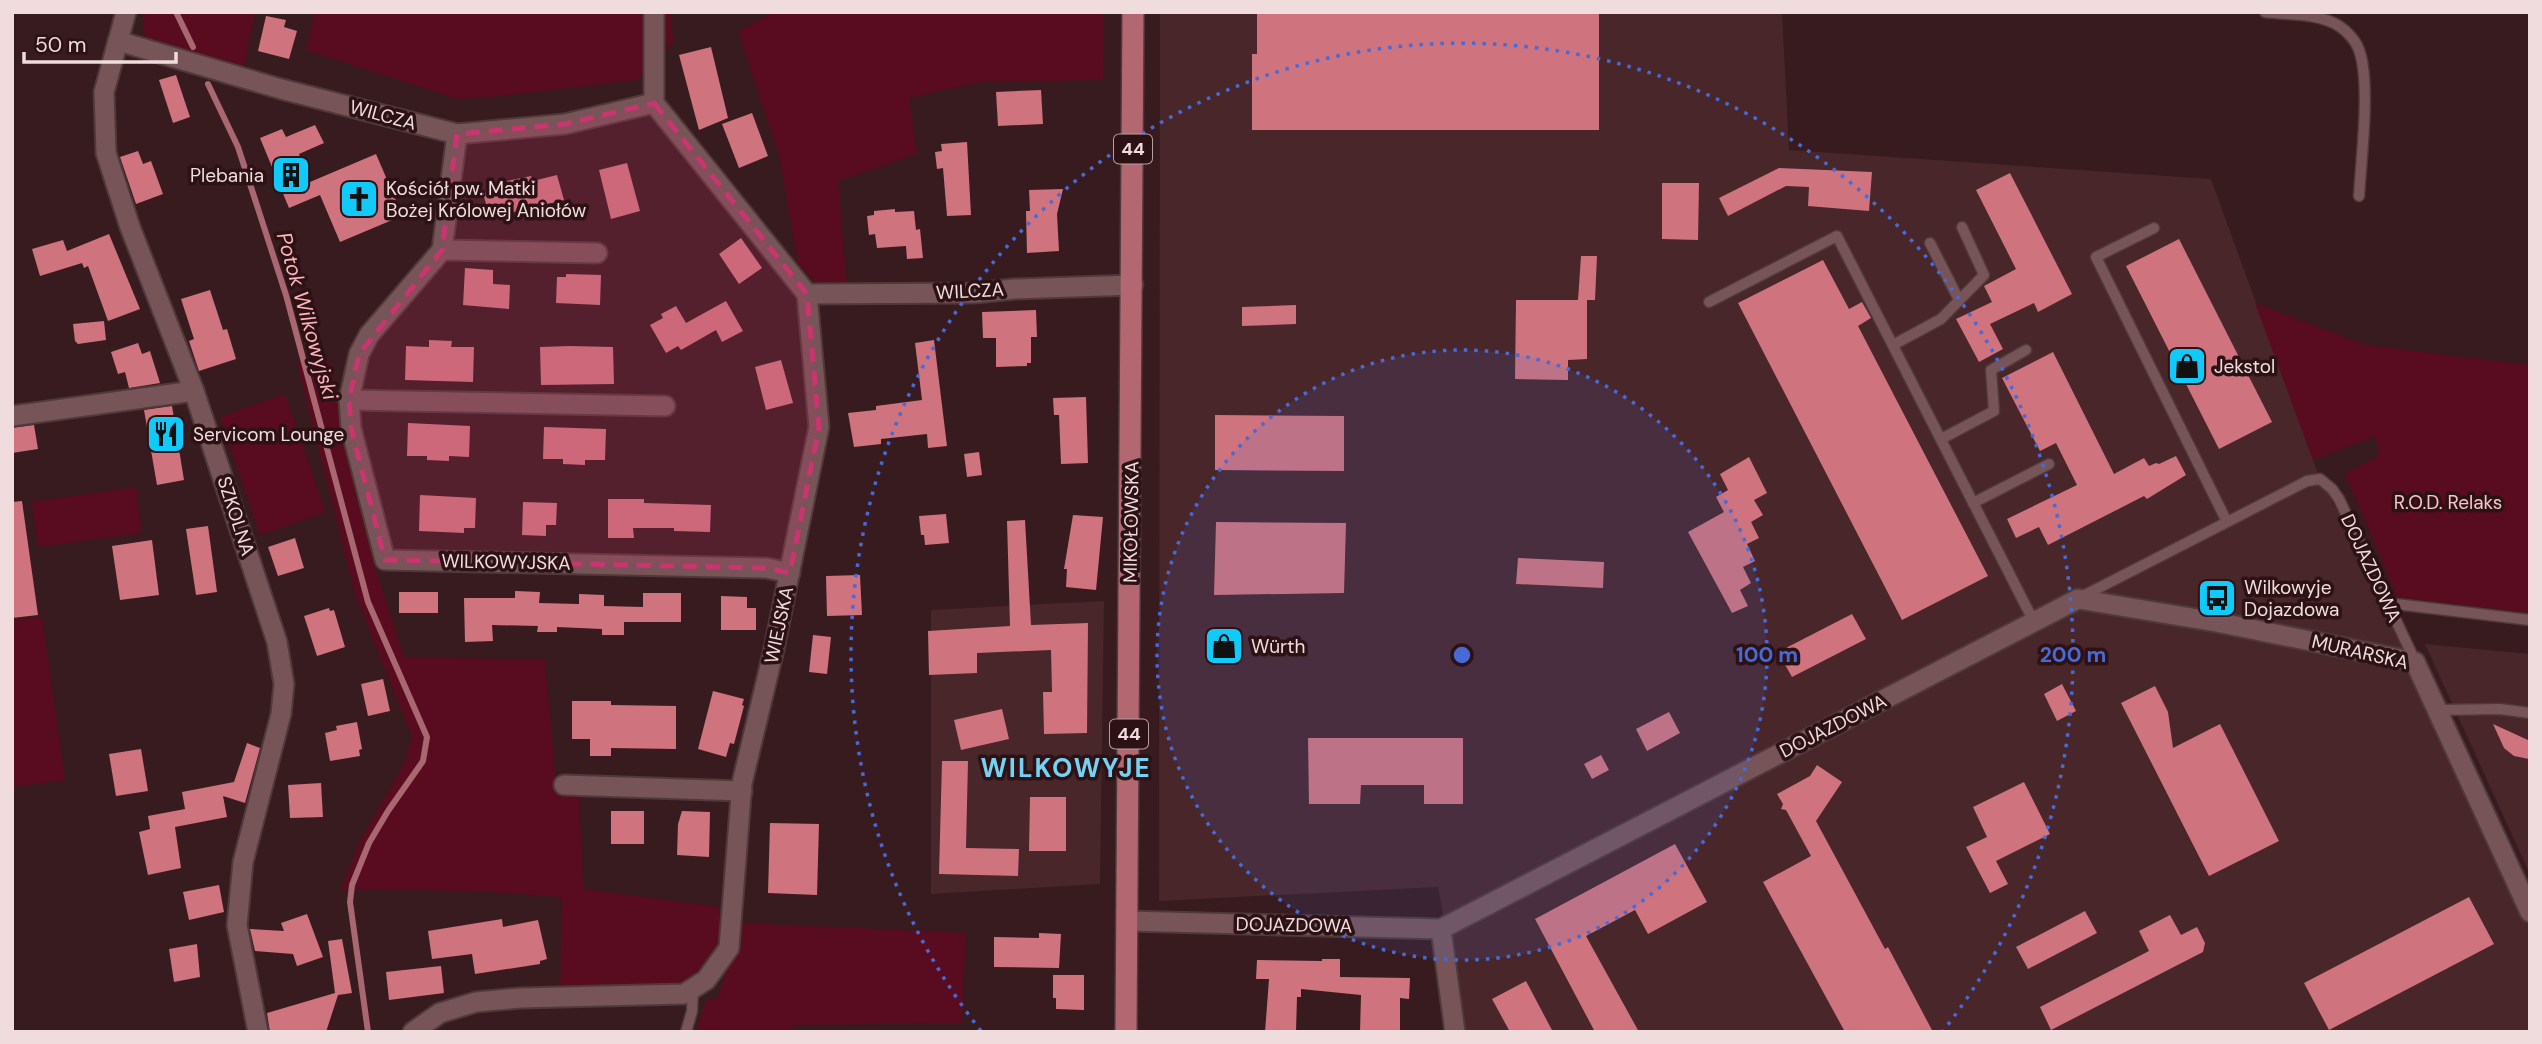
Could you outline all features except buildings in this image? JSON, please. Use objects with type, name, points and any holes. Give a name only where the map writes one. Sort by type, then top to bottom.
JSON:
[{"type":"main road","name":"MIKOŁOWSKA","points":[[1126,1032],[1133,12]]},
{"type":"street","name":"SZKOLNA","points":[[126,12],[104,92],[106,153],[130,227],[194,391],[277,642],[284,684],[282,714],[243,862],[237,925],[258,1032]]},
{"type":"street","points":[[654,12],[654,103],[807,294]]},
{"type":"street","name":"WILCZA","points":[[118,41],[281,89],[457,134],[565,124],[654,103]]},
{"type":"street","points":[[457,134],[442,250],[597,253]]},
{"type":"street","name":"WILKOWYJSKA","points":[[442,250],[369,335],[359,354],[349,400],[351,428],[385,560],[766,568],[790,573]]},
{"type":"street","name":"WILCZA","points":[[807,294],[974,293],[1133,285]]},
{"type":"street","name":"WIEJSKA","points":[[694,988],[706,980],[729,948],[742,790],[819,426],[807,294]]},
{"type":"street","points":[[12,416],[194,391]]},
{"type":"street","points":[[349,400],[665,407]]},
{"type":"street","name":"DOJAZDOWA","points":[[1127,921],[1441,929],[2078,599]]},
{"type":"street","name":"MURARSKA","points":[[2078,599],[2216,622],[2416,662],[2530,912]]},
{"type":"street","points":[[564,785],[742,790]]},
{"type":"street","points":[[1441,929],[1455,1032]]},
{"type":"street","points":[[412,1032],[440,1013],[476,1002],[520,998],[684,994],[694,988]]},
{"type":"lane","points":[[2265,12],[2323,19],[2338,25],[2351,36],[2360,51],[2364,86],[2359,196]]},
{"type":"lane","points":[[1893,345],[1941,319],[1984,275],[1962,227]]},
{"type":"lane","points":[[2154,228],[2096,257],[2227,522]]},
{"type":"lane","points":[[1709,302],[1837,236],[2034,622]]},
{"type":"lane","points":[[1930,243],[1959,300]]},
{"type":"lane","points":[[1941,439],[1994,411],[1991,370],[2026,350]]},
{"type":"lane","points":[[1973,503],[2049,464]]},
{"type":"lane","name":"DOJAZDOWA","points":[[2078,599],[2308,481],[2320,479],[2339,499],[2416,662]]},
{"type":"lane","points":[[2387,603],[2530,620]]},
{"type":"lane","points":[[2438,710],[2500,709],[2530,713]]},
{"type":"lane","points":[[686,1032],[692,1011],[694,988]]},
{"type":"highlighted area","points":[[654,103],[807,294],[819,427],[790,573],[766,568],[385,560],[351,428],[349,400],[359,354],[442,250],[457,134],[565,124]]},
{"type":"shaded area","points":[[1160,12],[1782,12],[1789,150],[2211,179],[2320,479],[2417,658],[2530,910],[2530,1032],[1465,1032],[1438,887],[1159,901]]},
{"type":"shaded area","points":[[1104,601],[1100,884],[931,894],[931,610]]},
{"type":"shaded area","points":[[2425,644],[2530,654],[2530,874]]},
{"type":"green space","points":[[145,12],[255,12],[244,65],[242,68],[154,47],[144,31]]},
{"type":"green space","points":[[315,12],[671,12],[673,42],[637,80],[457,99],[306,50]]},
{"type":"green space","points":[[775,12],[1104,12],[1103,80],[979,82],[909,98],[917,154],[838,181],[847,286],[825,285],[814,281],[798,263],[779,155],[738,31]]},
{"type":"green space","name":"R.O.D. Relaks","points":[[2255,303],[2365,345],[2530,365],[2530,613],[2397,597],[2345,473],[2378,457],[2376,436],[2313,460]]},
{"type":"green space","points":[[330,360],[374,565],[404,657],[545,660],[557,793],[579,793],[583,889],[720,907],[720,948],[704,969],[683,986],[560,990],[562,897],[475,891],[341,889],[360,841],[405,762],[412,736],[355,594],[297,362]]},
{"type":"green space","points":[[285,394],[326,512],[260,535],[220,417]]},
{"type":"green space","points":[[136,487],[142,533],[38,547],[32,502]]},
{"type":"green space","points":[[42,617],[65,780],[12,787],[12,620]]},
{"type":"green space","points":[[742,923],[966,933],[962,1023],[793,1025],[792,1032],[696,1032],[707,999],[717,1000]]},
{"type":"waterway","name":"Potok Wilkowyjski","points":[[176,12],[193,47]]},
{"type":"waterway","name":"Potok Wilkowyjski","points":[[208,84],[238,147],[286,295],[368,602],[427,737],[423,761],[369,843],[352,885],[350,902],[368,1032]]},
{"type":"place","name":"Plebania","points":[[291,175]]},
{"type":"place","name":"Kościół pw. Matki Bożej Królowej Aniołów","points":[[359,199]]},
{"type":"place","name":"Jekstol","points":[[2187,366]]},
{"type":"place","name":"Servicom Lounge","points":[[166,434]]},
{"type":"place","name":"Wilkowyje Dojazdowa","points":[[2217,598]]},
{"type":"place","name":"Würth","points":[[1224,646]]},
{"type":"district","name":"WILKOWYJE","points":[[1066,768]]}]
